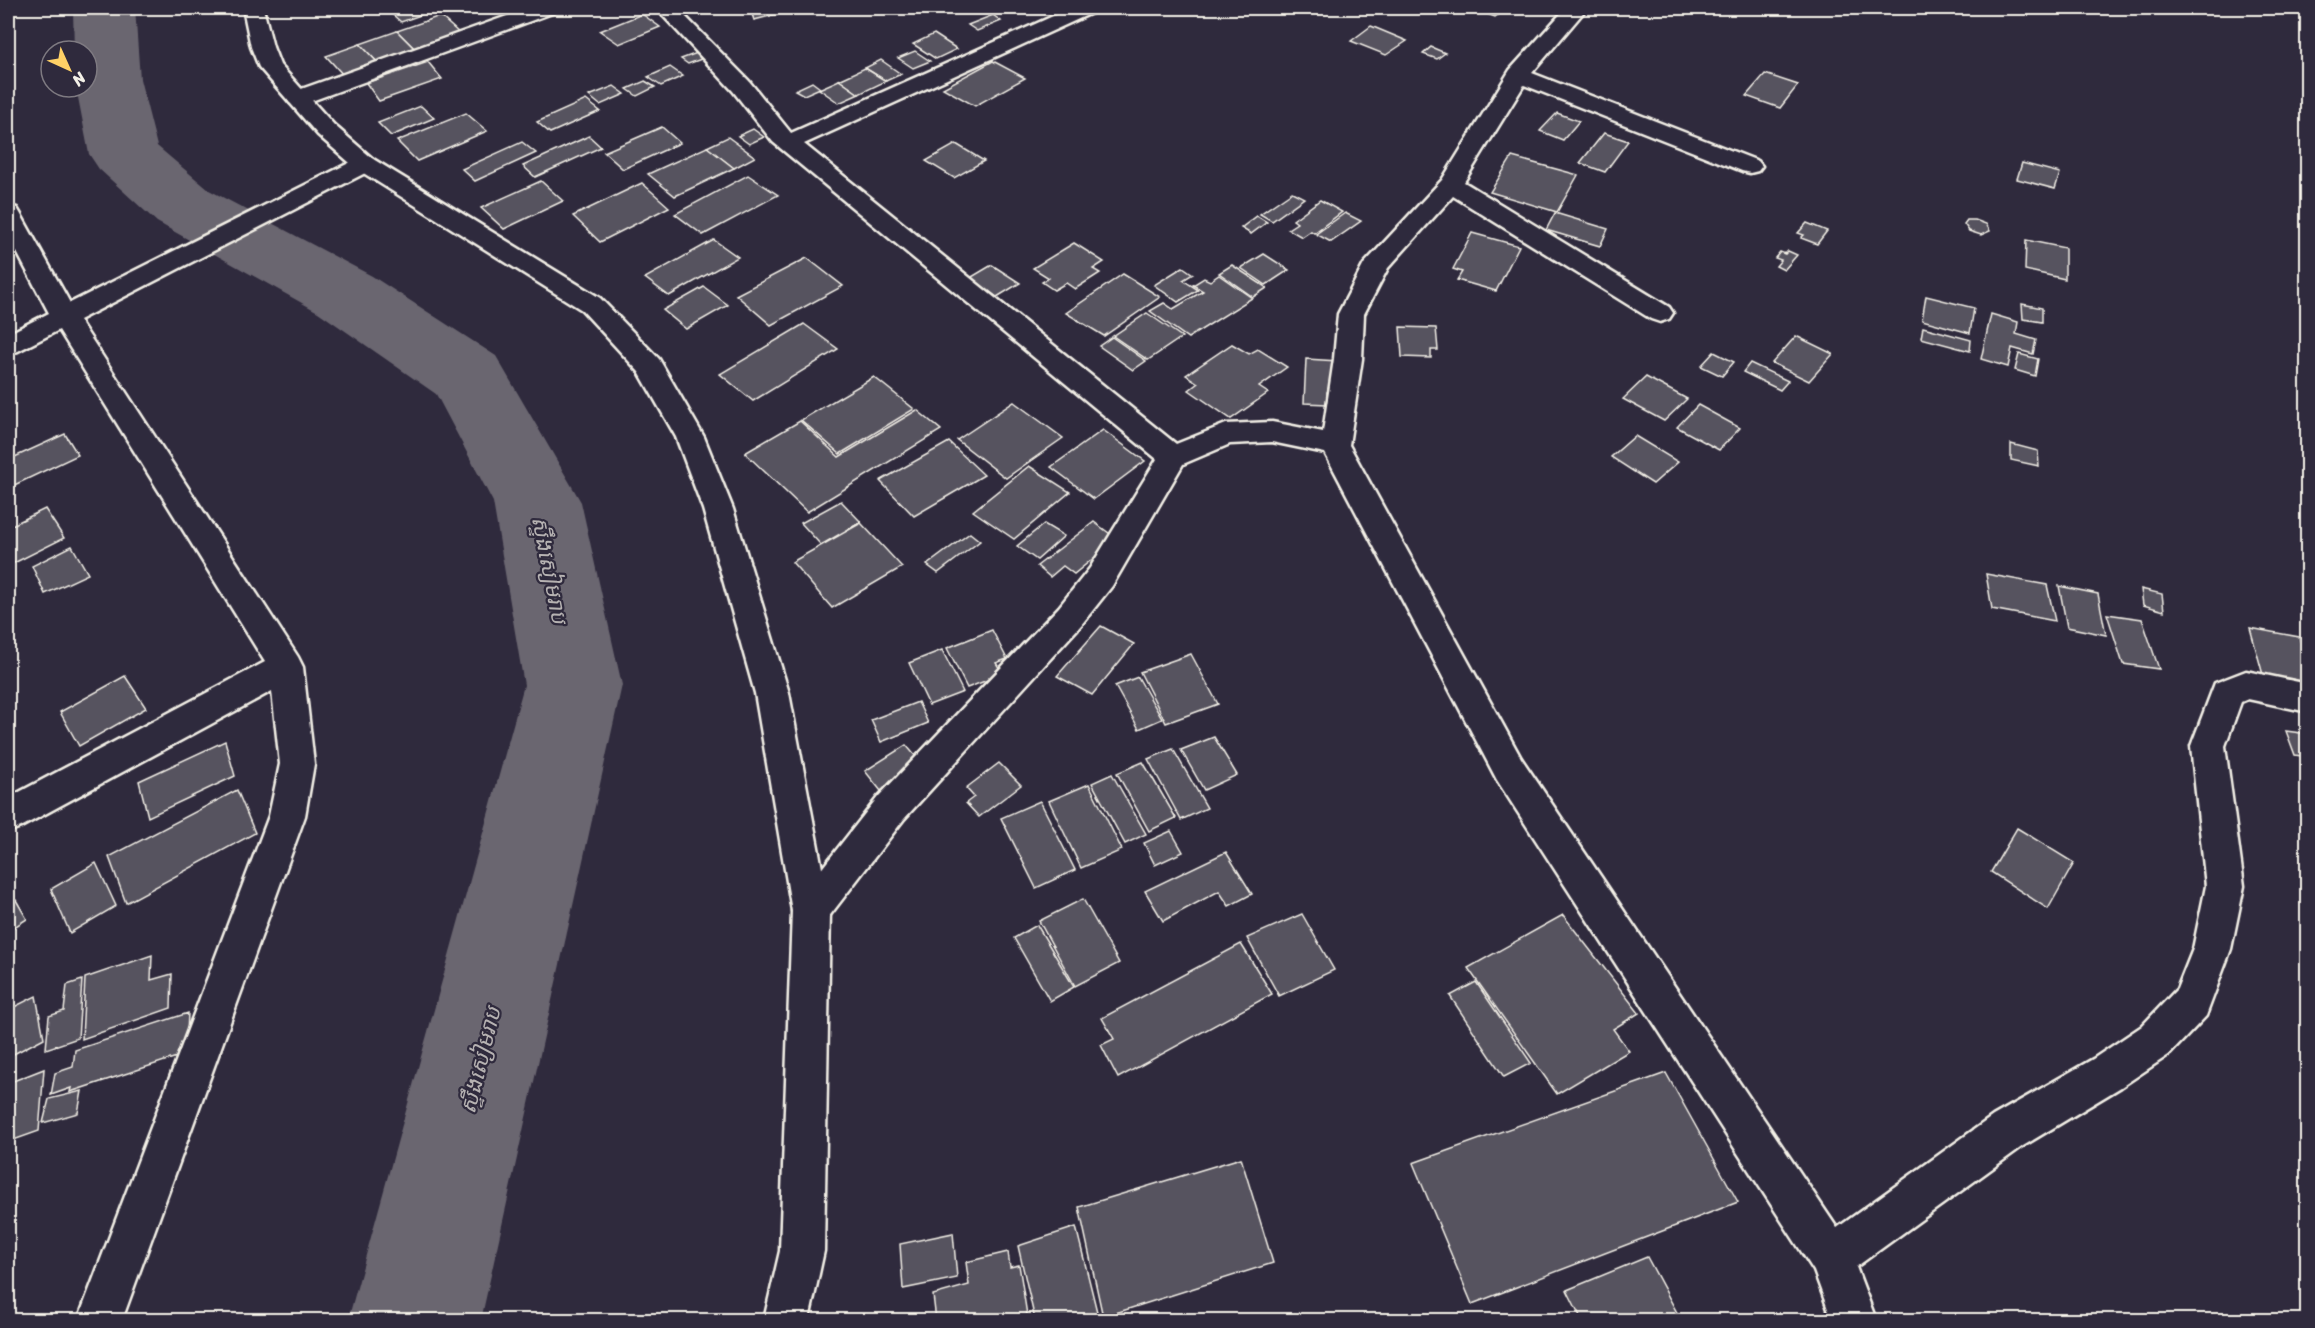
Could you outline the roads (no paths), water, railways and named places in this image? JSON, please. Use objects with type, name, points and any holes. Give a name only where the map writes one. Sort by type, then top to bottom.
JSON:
[{"type":"street","points":[[253,8],[262,47],[270,67],[326,129],[365,164],[591,304],[649,366],[690,437],[718,509],[772,693],[811,911],[802,1251],[786,1320]]},
{"type":"street","points":[[298,98],[548,8]]},
{"type":"street","points":[[666,8],[741,86],[788,142],[1173,457]]},
{"type":"street","points":[[788,142],[1087,8]]},
{"type":"street","points":[[1577,8],[1518,75],[1451,184],[1377,264],[1351,314],[1348,359],[1335,445],[1509,769],[1831,1258],[1854,1320]]},
{"type":"street","points":[[1518,75],[1750,166]]},
{"type":"street","points":[[8,345],[365,164]]},
{"type":"street","points":[[1451,184],[1660,313]]},
{"type":"street","points":[[8,213],[64,317],[286,667],[297,764],[287,816],[100,1320]]},
{"type":"street","points":[[811,911],[891,808],[1070,616],[1101,577],[1173,457],[1226,434],[1272,432],[1335,445]]},
{"type":"street","points":[[8,816],[286,667]]},
{"type":"street","points":[[1831,1258],[2008,1131],[2107,1073],[2156,1040],[2192,1002],[2212,949],[2225,886],[2208,746],[2228,693],[2246,685],[2307,698]]},
{"type":"waterway","name":"ស្ទឹងសៀមរាប","points":[[104,8],[107,79],[124,154],[183,206],[345,294],[467,376],[537,502],[573,685],[415,1320]]}]
